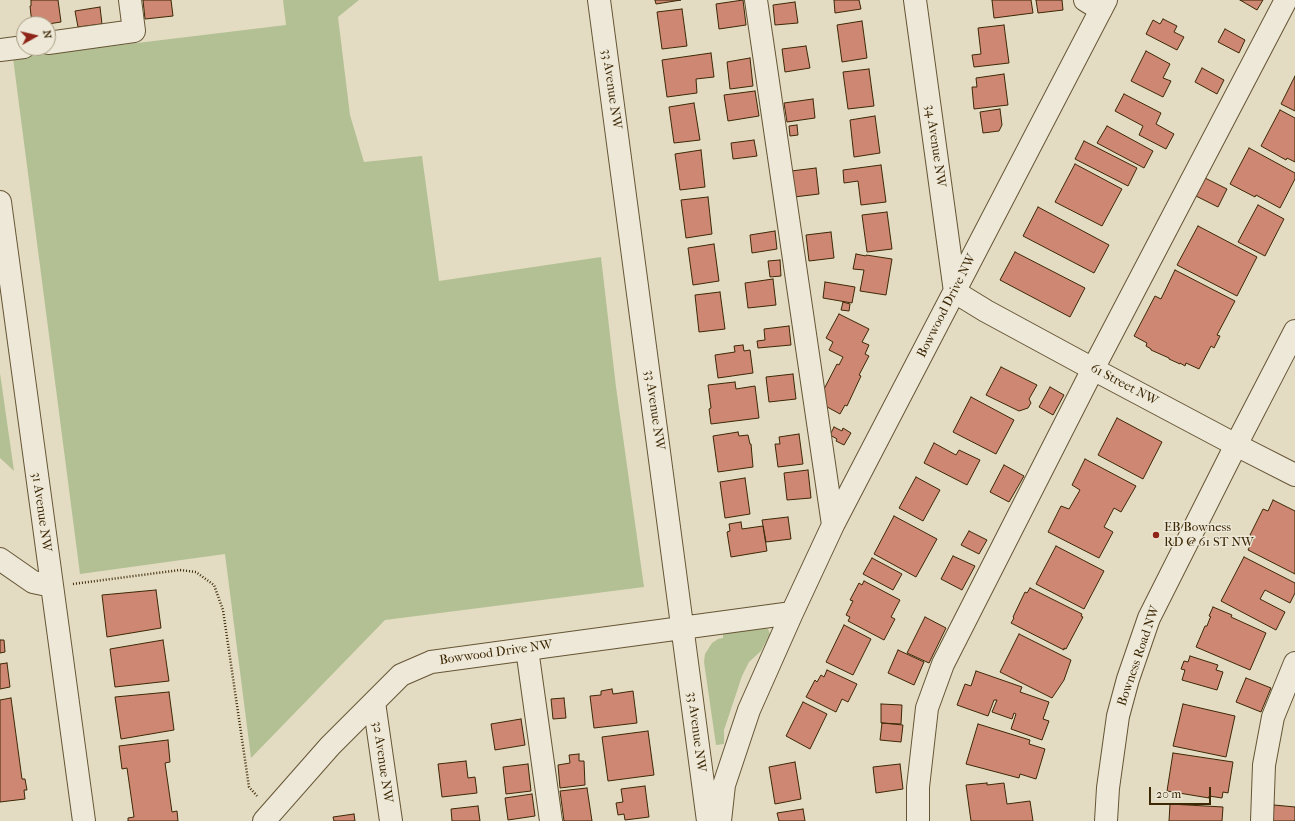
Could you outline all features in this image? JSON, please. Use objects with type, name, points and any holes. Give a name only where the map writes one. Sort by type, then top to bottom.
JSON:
[{"type":"street","points":[[56,42],[134,31],[130,0]]},
{"type":"street","name":"33 Avenue NW","points":[[599,0],[708,821]]},
{"type":"street","points":[[756,0],[833,525]]},
{"type":"street","name":"34 Avenue NW","points":[[915,0],[955,292]]},
{"type":"street","points":[[918,821],[918,787],[928,708],[943,664],[1093,369],[1286,0]]},
{"type":"street","name":"Bowwood Drive NW","points":[[720,821],[724,785],[746,718],[792,613],[833,525],[955,292],[1097,3]]},
{"type":"street","points":[[0,50],[16,48]]},
{"type":"street","name":"31 Avenue NW","points":[[1,213],[84,821]]},
{"type":"street","name":"61 Street NW","points":[[955,292],[986,311],[1236,446],[1295,475]]},
{"type":"street","name":"Bowness Road NW","points":[[1106,821],[1108,788],[1118,716],[1130,673],[1149,618],[1295,331]]},
{"type":"street","points":[[0,559],[33,582],[52,586]]},
{"type":"street","name":"Bowwood Drive NW","points":[[268,816],[330,746],[401,675],[431,662],[792,613]]},
{"type":"street","points":[[527,649],[551,821]]},
{"type":"street","points":[[1262,821],[1264,765],[1274,717],[1295,663]]},
{"type":"street","name":"32 Avenue NW","points":[[374,702],[391,821]]},
{"type":"path","points":[[52,586],[180,570],[196,572],[214,585],[223,610],[249,787],[268,816]]},
{"type":"green space","points":[[283,0],[359,0],[338,17],[350,115],[364,162],[422,156],[439,281],[601,257],[616,387],[644,587],[385,620],[251,758],[225,554],[80,574],[13,58],[30,56],[56,56],[56,53],[286,25]]},
{"type":"green space","points":[[0,373],[14,471],[0,458]]},
{"type":"green space","points":[[764,628],[768,629],[770,634],[761,651],[749,662],[742,676],[724,730],[724,744],[716,745],[704,662],[705,654],[712,643],[723,638],[723,633]]},
{"type":"building","points":[[31,0],[58,0],[61,22],[56,23],[56,16],[31,16]]},
{"type":"building","points":[[143,0],[171,0],[173,16],[145,19]]},
{"type":"building","points":[[655,0],[681,0],[656,4]]},
{"type":"building","points":[[743,0],[746,25],[719,29],[716,4]]},
{"type":"building","points":[[834,0],[859,0],[861,9],[835,13]]},
{"type":"building","points":[[992,0],[1031,0],[1033,13],[994,18]]},
{"type":"building","points":[[1036,0],[1062,0],[1063,10],[1038,13]]},
{"type":"building","points":[[1240,0],[1263,0],[1257,10]]},
{"type":"building","points":[[795,2],[798,23],[775,25],[773,5]]},
{"type":"building","points":[[100,7],[102,24],[78,27],[75,11]]},
{"type":"building","points":[[682,9],[687,46],[662,49],[657,12]]},
{"type":"building","points":[[1163,19],[1177,26],[1174,32],[1184,37],[1177,50],[1146,34],[1153,20],[1160,24]]},
{"type":"building","points":[[862,21],[867,58],[842,62],[837,25]]},
{"type":"building","points":[[1004,25],[1009,63],[974,67],[972,55],[981,54],[978,28]]},
{"type":"building","points":[[1225,29],[1245,40],[1239,53],[1218,42]]},
{"type":"building","points":[[806,46],[810,68],[785,72],[782,49]]},
{"type":"building","points":[[1146,51],[1170,64],[1163,78],[1171,81],[1163,97],[1131,81]]},
{"type":"building","points":[[711,53],[714,77],[696,79],[697,93],[667,97],[662,60]]},
{"type":"building","points":[[750,58],[753,86],[730,89],[727,62]]},
{"type":"building","points":[[1202,68],[1224,80],[1217,94],[1195,82]]},
{"type":"building","points":[[869,69],[874,106],[848,109],[843,72]]},
{"type":"building","points":[[1004,74],[1008,105],[974,109],[972,87],[977,87],[976,78]]},
{"type":"building","points":[[1295,76],[1295,111],[1281,104]]},
{"type":"building","points":[[755,91],[759,116],[728,121],[724,95]]},
{"type":"building","points":[[1124,94],[1161,113],[1156,124],[1174,134],[1166,149],[1139,135],[1143,126],[1115,111]]},
{"type":"building","points":[[813,99],[815,118],[787,122],[784,103]]},
{"type":"building","points":[[694,103],[700,140],[674,143],[669,107]]},
{"type":"building","points":[[1000,109],[1002,125],[999,131],[983,133],[980,112]]},
{"type":"building","points":[[1280,110],[1295,118],[1295,162],[1287,158],[1286,160],[1261,146]]},
{"type":"building","points":[[875,116],[880,153],[854,157],[850,120]]},
{"type":"building","points":[[797,125],[798,135],[790,136],[789,126]]},
{"type":"building","points":[[1107,126],[1153,151],[1144,168],[1097,143]]},
{"type":"building","points":[[754,140],[757,156],[733,159],[731,143]]},
{"type":"building","points":[[1084,141],[1137,168],[1128,186],[1075,159]]},
{"type":"building","points":[[1249,148],[1295,173],[1295,179],[1280,208],[1256,195],[1255,197],[1230,184]]},
{"type":"building","points":[[701,150],[705,187],[680,190],[675,154]]},
{"type":"building","points":[[1075,164],[1122,189],[1102,226],[1055,202]]},
{"type":"building","points":[[881,165],[886,202],[861,205],[858,181],[844,183],[843,170]]},
{"type":"building","points":[[816,168],[819,194],[794,197],[791,171]]},
{"type":"building","points":[[1205,178],[1227,189],[1218,207],[1196,196]]},
{"type":"building","points":[[708,197],[712,234],[686,238],[681,200]]},
{"type":"building","points":[[1258,205],[1284,219],[1265,256],[1238,242]]},
{"type":"building","points":[[1038,207],[1109,245],[1094,273],[1023,236]]},
{"type":"building","points":[[887,212],[892,249],[867,252],[862,215]]},
{"type":"building","points":[[1198,226],[1257,257],[1237,296],[1177,265]]},
{"type":"building","points":[[775,231],[777,249],[752,253],[750,235]]},
{"type":"building","points":[[831,232],[834,258],[809,261],[806,235]]},
{"type":"building","points":[[714,244],[719,281],[693,285],[688,248]]},
{"type":"building","points":[[1015,252],[1085,288],[1070,317],[1000,280]]},
{"type":"building","points":[[856,254],[892,259],[886,295],[860,291],[864,270],[853,269]]},
{"type":"building","points":[[780,260],[781,276],[770,277],[768,261]]},
{"type":"building","points":[[1175,270],[1235,301],[1217,335],[1220,336],[1214,348],[1211,346],[1199,369],[1186,363],[1185,366],[1151,350],[1146,346],[1147,343],[1134,336],[1155,296],[1161,299]]},
{"type":"building","points":[[773,279],[776,305],[748,308],[745,283]]},
{"type":"building","points":[[825,282],[855,287],[852,303],[823,298]]},
{"type":"building","points":[[720,292],[725,329],[699,332],[695,295]]},
{"type":"building","points":[[843,302],[850,304],[849,311],[841,310]]},
{"type":"building","points":[[839,314],[869,329],[862,342],[869,345],[865,354],[869,356],[859,375],[861,376],[847,406],[845,405],[840,414],[820,403],[822,393],[837,364],[839,365],[843,357],[829,350],[833,342],[826,338]]},
{"type":"building","points":[[789,326],[791,345],[758,348],[757,341],[765,340],[764,329]]},
{"type":"building","points":[[743,345],[744,351],[750,350],[753,373],[718,378],[715,355],[735,352],[734,346]]},
{"type":"building","points":[[1001,367],[1037,385],[1029,399],[1031,403],[1028,408],[1019,411],[986,395]]},
{"type":"building","points":[[793,374],[796,399],[769,402],[766,377]]},
{"type":"building","points":[[735,382],[736,389],[755,386],[759,418],[711,424],[709,409],[711,408],[708,385]]},
{"type":"building","points":[[1050,387],[1064,395],[1053,415],[1039,407]]},
{"type":"building","points":[[971,397],[1014,420],[996,454],[953,432]]},
{"type":"building","points":[[1117,418],[1162,442],[1143,479],[1098,455]]},
{"type":"building","points":[[834,427],[842,431],[843,428],[851,433],[844,445],[836,441],[837,439],[830,435]]},
{"type":"building","points":[[738,432],[739,436],[748,435],[751,444],[753,467],[718,472],[713,436]]},
{"type":"building","points":[[799,434],[803,464],[778,467],[775,444],[780,444],[779,437]]},
{"type":"building","points":[[934,443],[956,455],[959,450],[980,460],[967,485],[924,463]]},
{"type":"building","points":[[1085,459],[1136,486],[1121,512],[1114,508],[1104,527],[1113,532],[1099,558],[1048,532],[1061,506],[1069,509],[1080,490],[1072,485]]},
{"type":"building","points":[[1004,465],[1024,476],[1009,502],[990,492]]},
{"type":"building","points":[[808,470],[811,498],[787,500],[784,473]]},
{"type":"building","points":[[916,477],[940,490],[923,521],[899,508]]},
{"type":"building","points":[[745,478],[750,514],[725,518],[720,482]]},
{"type":"building","points":[[1273,500],[1295,511],[1295,574],[1248,550],[1254,538],[1250,535],[1263,509],[1268,511]]},
{"type":"building","points":[[894,516],[937,539],[916,577],[874,554]]},
{"type":"building","points":[[788,517],[791,539],[766,542],[762,520]]},
{"type":"building","points":[[741,522],[742,529],[763,526],[767,551],[731,557],[727,532],[730,531],[729,524]]},
{"type":"building","points":[[969,531],[987,540],[979,554],[961,545]]},
{"type":"building","points":[[1056,546],[1104,571],[1084,609],[1036,584]]},
{"type":"building","points":[[953,556],[975,566],[962,590],[941,579]]},
{"type":"building","points":[[1244,557],[1295,583],[1295,593],[1290,603],[1265,590],[1260,599],[1285,612],[1276,630],[1221,601]]},
{"type":"building","points":[[872,558],[902,574],[893,590],[863,574]]},
{"type":"building","points":[[864,581],[900,600],[891,617],[895,619],[884,640],[848,621],[850,617],[846,615],[853,601],[850,600],[859,583],[862,585]]},
{"type":"building","points":[[1030,588],[1082,614],[1081,616],[1083,617],[1066,649],[1064,648],[1064,650],[1011,623],[1025,592],[1027,593]]},
{"type":"building","points":[[156,590],[161,628],[107,637],[102,595]]},
{"type":"building","points":[[1213,607],[1266,633],[1250,670],[1196,647],[1205,626],[1207,626],[1211,617],[1209,616]]},
{"type":"building","points":[[925,617],[946,628],[929,663],[907,653]]},
{"type":"building","points":[[844,625],[871,639],[853,675],[826,662]]},
{"type":"building","points":[[1019,634],[1071,660],[1064,680],[1052,698],[1000,672]]},
{"type":"building","points":[[0,640],[4,640],[5,652],[0,653]]},
{"type":"building","points":[[163,640],[169,681],[115,687],[110,649]]},
{"type":"building","points":[[898,650],[924,662],[914,685],[888,673]]},
{"type":"building","points":[[1190,656],[1218,665],[1216,670],[1223,672],[1217,690],[1182,680],[1185,670],[1181,669],[1184,661],[1188,662]]},
{"type":"building","points":[[7,663],[10,687],[0,689],[0,664]]},
{"type":"building","points":[[827,670],[857,684],[848,702],[842,699],[836,712],[806,697],[815,680],[817,682],[821,675],[824,677]]},
{"type":"building","points":[[976,671],[1022,687],[1020,692],[1049,702],[1043,719],[1049,721],[1042,740],[1011,729],[1016,714],[1014,713],[1012,719],[992,712],[997,700],[994,700],[988,716],[957,705],[965,684],[971,686]]},
{"type":"building","points":[[1246,678],[1271,688],[1261,712],[1236,702]]},
{"type":"building","points":[[612,689],[613,694],[633,691],[637,723],[594,728],[590,696],[601,695],[601,691]]},
{"type":"building","points":[[169,692],[174,730],[121,739],[115,697]]},
{"type":"building","points":[[11,698],[22,779],[25,779],[27,790],[24,790],[25,799],[0,802],[0,700]]},
{"type":"building","points":[[564,698],[566,718],[553,719],[551,699]]},
{"type":"building","points":[[803,702],[827,714],[810,749],[786,736]]},
{"type":"building","points":[[881,704],[902,705],[901,724],[881,723]]},
{"type":"building","points":[[1183,704],[1235,716],[1226,757],[1173,746]]},
{"type":"building","points":[[521,719],[525,745],[495,750],[491,724]]},
{"type":"building","points":[[882,723],[903,725],[901,742],[880,740]]},
{"type":"building","points":[[978,724],[1030,740],[1029,744],[1045,749],[1036,779],[1020,774],[1019,778],[966,764]]},
{"type":"building","points":[[648,731],[654,775],[608,781],[602,737]]},
{"type":"building","points":[[168,740],[170,762],[165,763],[172,812],[177,811],[178,821],[128,821],[128,818],[134,817],[127,768],[122,769],[119,746]]},
{"type":"building","points":[[1173,753],[1233,762],[1228,793],[1223,792],[1222,798],[1209,796],[1209,798],[1167,791]]},
{"type":"building","points":[[579,754],[579,761],[584,761],[585,785],[560,788],[558,765],[570,763],[569,755]]},
{"type":"building","points":[[466,761],[468,778],[475,777],[477,793],[442,797],[438,764]]},
{"type":"building","points":[[795,762],[801,799],[775,804],[769,767]]},
{"type":"building","points":[[528,764],[531,791],[506,794],[503,767]]},
{"type":"building","points":[[900,764],[903,789],[876,793],[873,767]]},
{"type":"building","points":[[987,783],[987,785],[1004,783],[1007,804],[1030,801],[1033,821],[971,821],[966,785]]},
{"type":"building","points":[[645,786],[649,817],[625,820],[624,814],[618,815],[616,803],[623,802],[621,789]]},
{"type":"building","points":[[587,788],[592,821],[564,821],[560,791]]},
{"type":"building","points":[[532,794],[535,816],[508,820],[505,798]]},
{"type":"building","points":[[1170,804],[1223,807],[1222,821],[1169,821]]},
{"type":"building","points":[[1274,805],[1295,807],[1295,821],[1272,821]]},
{"type":"building","points":[[478,806],[480,821],[452,821],[451,809]]},
{"type":"building","points":[[803,809],[805,821],[779,821],[777,813]]},
{"type":"building","points":[[354,814],[355,821],[334,821],[333,817]]},
{"type":"place","name":"EB Bowness RD @ 61 ST NW","points":[[1156,535]]}]
